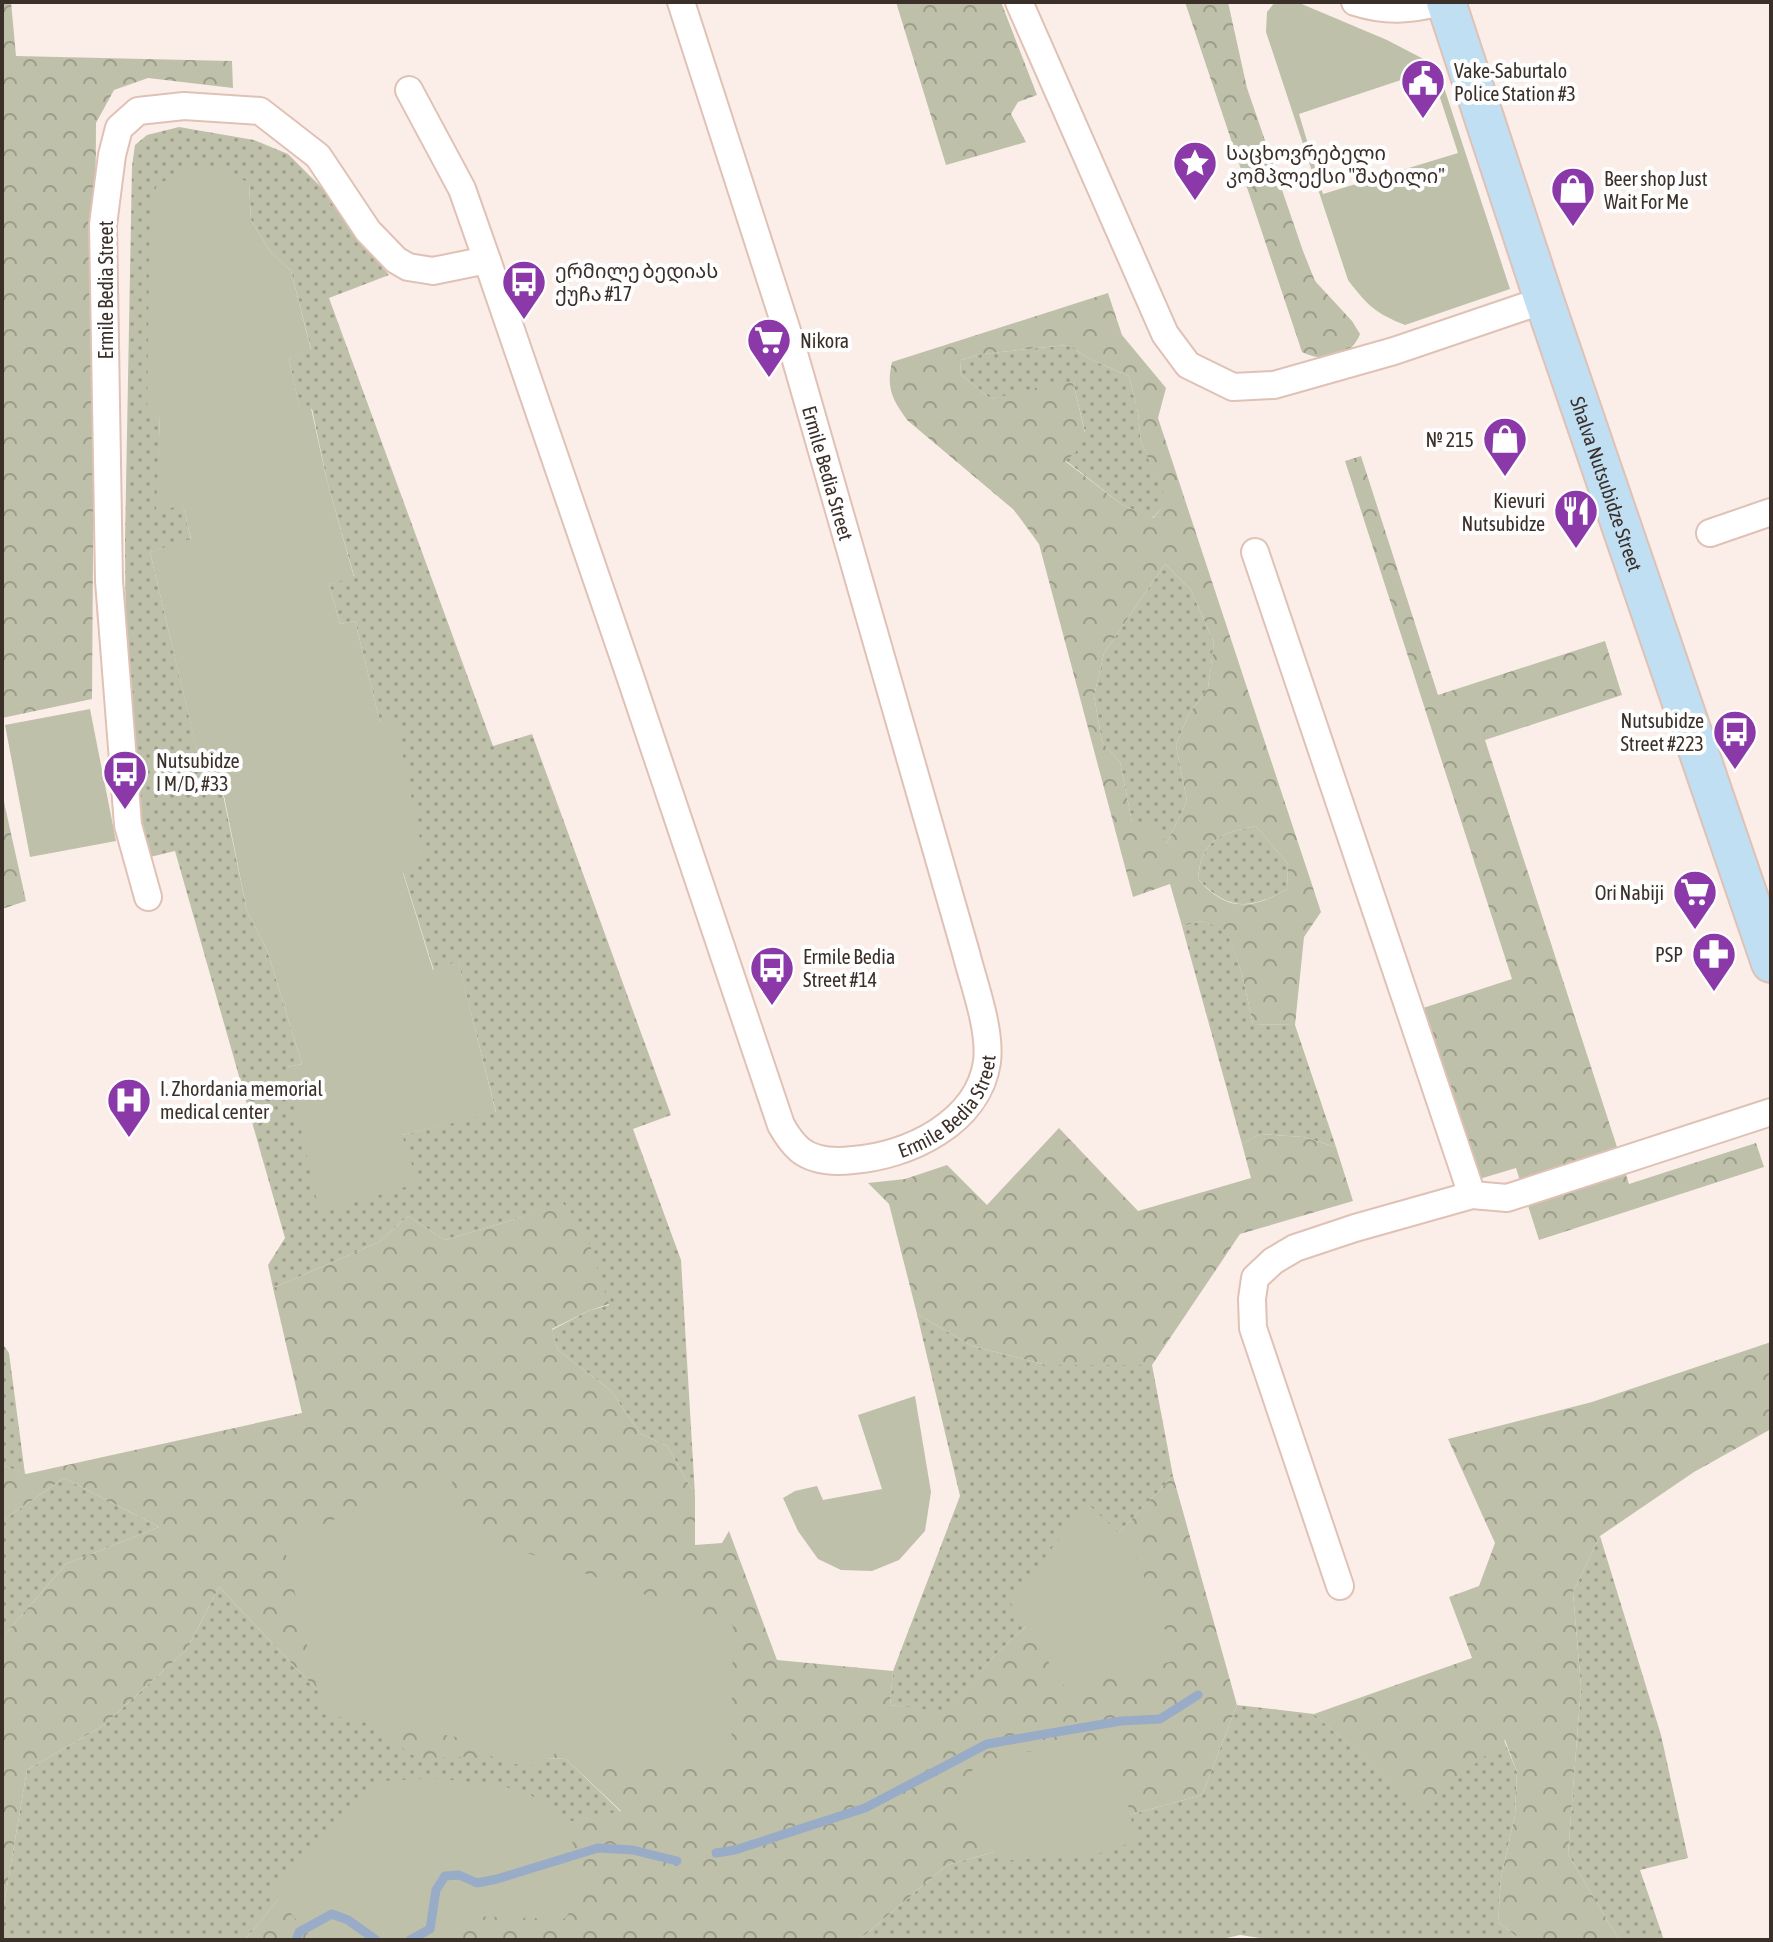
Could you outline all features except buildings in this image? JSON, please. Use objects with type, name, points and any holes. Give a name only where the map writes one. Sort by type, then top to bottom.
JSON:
[{"type":"main road","name":"Shalva Nutsubidze Street","points":[[1444,2],[1544,300],[1761,902],[1771,963]]},
{"type":"street","name":"Ermile Bedia Street","points":[[409,90],[462,189],[781,1125],[801,1151],[833,1162],[885,1156],[913,1145],[944,1127],[974,1098],[987,1062],[984,1025],[791,343],[681,2]]},
{"type":"street","points":[[1019,2],[1165,334],[1188,365],[1233,387],[1274,385],[1394,351],[1544,300]]},
{"type":"street","points":[[1355,2],[1380,9],[1419,8],[1444,2]]},
{"type":"street","name":"Ermile Bedia Street","points":[[148,897],[128,825],[109,581],[103,225],[112,155],[119,128],[138,111],[184,106],[260,111],[318,156],[368,231],[396,260],[408,267],[433,271],[487,260]]},
{"type":"street","points":[[1710,533],[1771,512]]},
{"type":"street","points":[[1255,552],[1472,1195]]},
{"type":"street","points":[[1340,1586],[1253,1328],[1255,1278],[1273,1261],[1295,1248],[1355,1228],[1472,1195],[1507,1198],[1771,1112]]},
{"type":"green space","points":[[2,2],[11,2],[16,56],[232,61],[233,88],[148,78],[114,90],[96,123],[92,699],[2,718]]},
{"type":"green space","points":[[896,2],[1001,2],[1037,95],[1018,102],[1011,114],[1026,142],[946,165]]},
{"type":"green space","points":[[1185,2],[1228,2],[1247,88],[1303,251],[1315,281],[1360,334],[1343,353],[1319,357],[1302,352]]},
{"type":"green space","points":[[1275,2],[1297,2],[1387,40],[1437,66],[1510,289],[1405,325],[1386,317],[1361,296],[1348,280],[1266,32],[1267,12]],"holes":[[[1431,70],[1458,153],[1323,194],[1299,114]]]},
{"type":"green space","points":[[179,127],[254,140],[288,154],[324,190],[353,233],[389,275],[329,298],[493,746],[532,734],[671,1115],[633,1129],[681,1260],[695,1495],[667,1446],[641,1434],[610,1390],[558,1350],[552,1330],[588,1311],[609,1305],[562,1202],[445,1240],[408,1216],[379,1242],[273,1288],[268,1265],[285,1238],[175,851],[146,858],[126,694],[125,541],[132,166],[135,145],[147,135]],"holes":[[[249,183],[251,220],[270,251],[291,271],[311,349],[289,359],[300,410],[312,409],[327,481],[354,576],[329,584],[340,624],[355,621],[380,722],[395,722],[403,872],[434,971],[458,962],[496,1112],[402,1135],[287,1067],[302,1064],[267,950],[247,911],[220,780],[205,784],[150,552],[191,540],[183,504],[157,511],[160,414],[148,414]]]},
{"type":"green space","points":[[187,166],[218,166],[249,183],[251,220],[270,251],[291,271],[311,350],[289,359],[300,409],[311,408],[327,481],[354,577],[329,584],[340,624],[355,621],[380,722],[396,722],[425,863],[403,873],[433,970],[458,961],[496,1113],[402,1135],[418,1183],[327,1211],[316,1197],[287,1067],[302,1064],[267,950],[247,911],[221,781],[205,785],[150,552],[191,539],[183,505],[156,512],[160,415],[147,414],[150,201],[157,186]]},
{"type":"green space","points":[[1108,293],[1122,335],[1166,388],[1158,418],[1321,912],[1304,937],[1295,1025],[1253,1024],[1242,974],[1226,930],[1202,921],[1182,926],[1170,884],[1133,897],[1039,544],[1014,510],[907,420],[892,393],[892,362]],"holes":[[[1067,345],[1129,376],[1141,442],[1167,502],[1153,518],[1121,504],[1065,461],[1076,452],[1085,433],[1073,382],[1054,383],[991,399],[960,374],[961,360],[981,354]],[[1165,564],[1191,590],[1214,643],[1208,688],[1189,714],[1176,745],[1187,801],[1167,843],[1148,823],[1132,822],[1120,762],[1102,742],[1094,696],[1104,653]],[[1256,826],[1288,864],[1287,889],[1250,904],[1229,902],[1208,890],[1198,879],[1208,846],[1223,835]]]},
{"type":"green space","points":[[1067,345],[1129,376],[1141,442],[1168,502],[1152,518],[1121,504],[1065,460],[1085,432],[1073,382],[991,399],[960,374],[961,360],[981,354]]},
{"type":"green space","points":[[1361,456],[1438,695],[1605,641],[1622,695],[1485,740],[1629,1184],[1756,1143],[1764,1167],[1539,1240],[1516,1168],[1476,1180],[1420,1009],[1512,979],[1345,461]]},
{"type":"green space","points":[[1165,564],[1191,590],[1214,643],[1208,688],[1189,714],[1176,745],[1187,801],[1167,843],[1132,822],[1120,762],[1102,742],[1094,696],[1104,653]]},
{"type":"green space","points":[[90,709],[116,841],[30,857],[5,725]]},
{"type":"green space","points":[[2,793],[26,901],[2,909]]},
{"type":"green space","points":[[1256,826],[1288,864],[1287,889],[1251,904],[1229,902],[1198,879],[1203,855],[1208,846],[1223,835]]},
{"type":"green space","points":[[1202,921],[1226,929],[1242,974],[1253,1024],[1295,1025],[1336,1147],[1303,1137],[1260,1134],[1242,1144],[1182,926]]},
{"type":"green space","points":[[1059,1128],[1138,1211],[1251,1178],[1242,1144],[1260,1134],[1303,1137],[1336,1147],[1353,1201],[1240,1234],[1152,1365],[1047,1365],[972,1346],[917,1314],[889,1204],[868,1183],[905,1179],[947,1165],[987,1205]]},
{"type":"green space","points":[[561,1201],[584,1227],[609,1304],[552,1329],[558,1350],[610,1390],[641,1434],[667,1446],[695,1495],[695,1545],[722,1543],[729,1531],[777,1660],[893,1671],[890,1705],[946,1712],[993,1657],[1056,1598],[1173,1476],[1237,1705],[1202,1795],[947,1865],[859,1940],[245,1940],[313,1857],[553,1825],[621,1811],[566,1759],[506,1756],[417,1758],[318,1691],[219,1587],[187,1649],[104,1725],[27,1770],[2,1916],[2,1638],[66,1564],[159,1527],[64,1478],[2,1521],[2,1465],[26,1474],[302,1413],[273,1288],[379,1242],[408,1216],[445,1240],[516,1219]]},
{"type":"green space","points":[[917,1314],[972,1346],[1047,1365],[1152,1365],[1173,1476],[1056,1598],[993,1657],[946,1713],[890,1705],[893,1671],[960,1496]]},
{"type":"green space","points":[[1771,1342],[1771,1429],[1694,1472],[1600,1536],[1573,1592],[1581,1687],[1568,1854],[1619,1940],[1521,1940],[1498,1922],[1501,1878],[1515,1815],[1517,1772],[1505,1740],[1420,1808],[1314,1714],[1472,1658],[1449,1597],[1479,1586],[1495,1543],[1448,1439],[1592,1402]]},
{"type":"green space","points":[[2,1343],[9,1353],[25,1474],[2,1465]]},
{"type":"green space","points":[[915,1396],[931,1492],[925,1531],[899,1560],[872,1571],[841,1570],[818,1559],[798,1531],[783,1498],[795,1491],[817,1486],[823,1500],[882,1489],[858,1415]]},
{"type":"green space","points":[[64,1478],[159,1527],[66,1564],[2,1638],[2,1521]]},
{"type":"green space","points":[[451,1479],[457,1500],[480,1536],[733,1626],[731,1767],[607,1769],[558,1752],[535,1766],[504,1763],[456,1737],[323,1714],[283,1542],[378,1500]]},
{"type":"green space","points":[[1087,1503],[1131,1544],[1177,1660],[1066,1689],[1010,1602]]},
{"type":"green space","points":[[1600,1536],[1661,1735],[1688,1858],[1640,1870],[1664,1940],[1619,1940],[1568,1854],[1581,1687],[1573,1592]]},
{"type":"green space","points":[[219,1587],[318,1691],[506,1756],[566,1759],[621,1812],[553,1825],[313,1857],[245,1940],[2,1940],[2,1916],[27,1770],[104,1725],[187,1649]]},
{"type":"green space","points":[[1237,1705],[1314,1714],[1420,1807],[1504,1740],[1517,1772],[1515,1815],[1501,1878],[1498,1922],[1521,1940],[1273,1940],[1240,1935],[1218,1940],[859,1940],[947,1865],[1202,1795]]},
{"type":"green space","points":[[1085,1740],[1115,1744],[1136,1841],[1100,1853],[1004,1861],[962,1826],[957,1784],[983,1761]]},
{"type":"green space","points":[[433,1778],[525,1791],[565,1819],[588,1891],[564,1919],[467,1916],[440,1940],[314,1940],[272,1892],[325,1832],[382,1781]]},
{"type":"waterway","points":[[716,1853],[735,1850],[865,1808],[987,1744],[1121,1721],[1160,1719],[1198,1695]]},
{"type":"waterway","points":[[410,1940],[430,1929],[436,1890],[445,1876],[459,1875],[477,1883],[598,1848],[633,1850],[677,1861]]},
{"type":"waterway","points":[[296,1940],[299,1932],[332,1914],[348,1920],[376,1940]]},
{"type":"place","name":"Vake-Saburtalo Police Station #3","points":[[1423,120]]},
{"type":"place","name":"საცხოვრებელი კომპლექსი \"შატილი\"","points":[[1195,202]]},
{"type":"place","name":"Beer shop Just Wait For Me","points":[[1573,228]]},
{"type":"place","name":"ერმილე ბედიას ქუჩა #17","points":[[524,321]]},
{"type":"place","name":"Nikora","points":[[769,379]]},
{"type":"place","name":"№ 215","points":[[1505,478]]},
{"type":"place","name":"Kievuri Nutsubidze","points":[[1576,550]]},
{"type":"place","name":"Nutsubidze Street #223","points":[[1735,771]]},
{"type":"place","name":"Nutsubidze I M/D, #33","points":[[125,811]]},
{"type":"place","name":"Ori Nabiji","points":[[1695,931]]},
{"type":"place","name":"PSP","points":[[1714,993]]},
{"type":"place","name":"Ermile Bedia Street #14","points":[[772,1007]]},
{"type":"place","name":"I. Zhordania memorial medical center","points":[[129,1139]]}]
